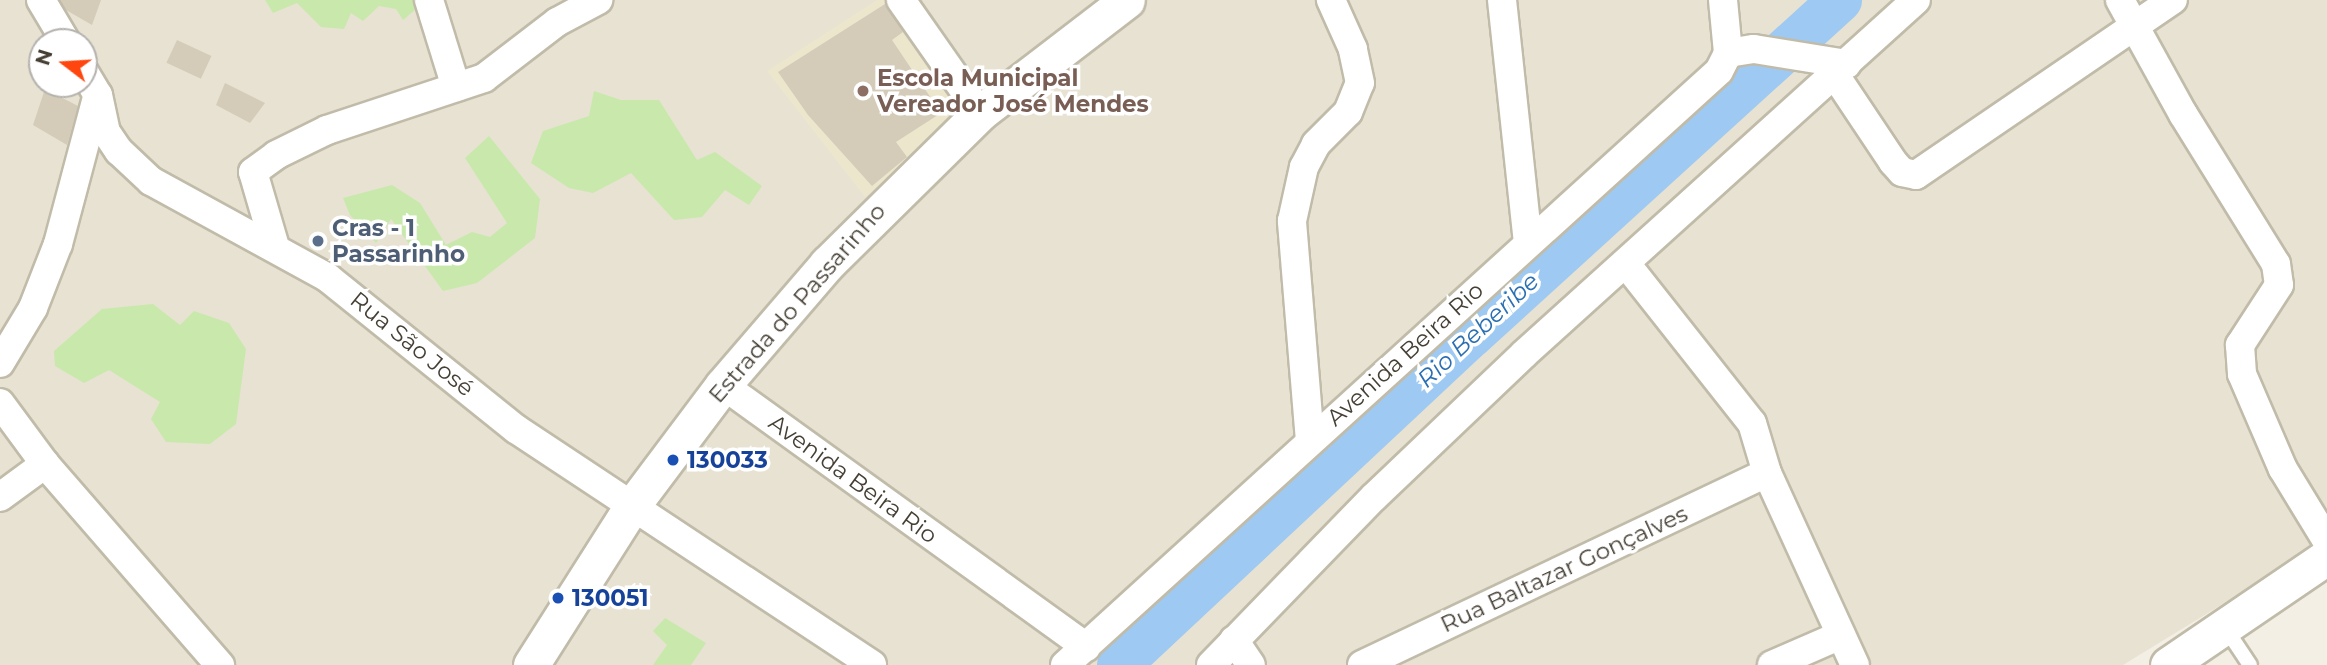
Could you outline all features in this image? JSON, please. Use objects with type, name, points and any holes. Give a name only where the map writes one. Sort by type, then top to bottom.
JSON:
[{"type":"street","points":[[41,0],[58,28]]},
{"type":"street","points":[[429,0],[456,87]]},
{"type":"street","points":[[275,247],[253,172],[327,130],[456,87],[503,68],[557,22],[598,0]]},
{"type":"street","points":[[901,0],[980,113]]},
{"type":"street","name":"Estrada do Passarinho","points":[[531,665],[632,506],[723,385],[881,206],[980,113],[1127,0]]},
{"type":"street","points":[[1310,441],[1292,222],[1304,167],[1316,144],[1348,112],[1360,83],[1353,49],[1331,0]]},
{"type":"street","points":[[1503,0],[1528,243]]},
{"type":"street","points":[[1723,0],[1735,55],[1835,66]]},
{"type":"street","points":[[1211,665],[1374,497],[1627,265],[1835,66],[1916,0]]},
{"type":"street","points":[[1835,66],[1893,162],[1902,172],[1916,175],[2127,12],[2173,0]]},
{"type":"street","points":[[2127,12],[2183,114],[2276,264],[2279,285],[2240,345],[2242,374],[2283,469],[2327,541]]},
{"type":"street","name":"Avenida Beira Rio","points":[[723,385],[1075,656],[1528,243],[1692,99],[1735,55]]},
{"type":"street","points":[[0,363],[33,308],[55,254],[88,98]]},
{"type":"street","name":"Rua São José","points":[[95,98],[101,124],[112,142],[150,180],[328,278],[516,429],[872,665]]},
{"type":"street","points":[[1627,265],[1752,424],[1767,473],[1855,665]]},
{"type":"street","points":[[0,403],[45,464],[220,665]]},
{"type":"street","points":[[0,497],[45,464]]},
{"type":"street","name":"Rua Baltazar Gonçalves","points":[[1362,665],[1767,473]]},
{"type":"street","points":[[2168,665],[2226,629],[2327,557]]},
{"type":"street","points":[[1772,665],[1841,635]]},
{"type":"street","points":[[1234,640],[1251,665]]},
{"type":"lane","points":[[2226,629],[2250,665]]},
{"type":"shaded area","points":[[0,0],[2327,0],[2327,540],[2123,665],[0,665]]},
{"type":"shaded area","name":"Escola Municipal Vereador José Mendes","points":[[877,0],[887,0],[958,111],[918,155],[865,197],[767,71]]},
{"type":"green space","points":[[265,0],[415,0],[416,9],[403,20],[396,9],[379,6],[363,21],[351,13],[344,29],[321,27],[297,3],[273,13]]},
{"type":"green space","points":[[594,91],[621,100],[659,100],[697,160],[715,152],[762,186],[749,205],[725,190],[702,217],[674,220],[631,173],[593,193],[569,188],[531,163],[543,131],[589,116]]},
{"type":"green space","points":[[489,136],[540,199],[535,238],[477,283],[443,291],[391,219],[376,243],[350,215],[343,198],[392,185],[420,203],[446,245],[472,232],[490,237],[507,223],[465,158]]},
{"type":"green space","points":[[153,304],[180,325],[194,311],[229,323],[246,349],[236,424],[210,444],[166,442],[151,419],[160,402],[109,370],[84,383],[55,366],[54,351],[102,309]]},
{"type":"green space","points":[[665,618],[706,643],[691,665],[653,665],[667,645],[653,631]]},
{"type":"building","points":[[60,0],[101,0],[92,25],[66,10]]},
{"type":"building","name":"Escola Municipal Vereador José Mendes","points":[[885,4],[903,32],[892,40],[941,113],[896,142],[907,157],[872,186],[808,115],[778,72]]},
{"type":"building","points":[[177,40],[211,56],[201,79],[166,63]]},
{"type":"building","points":[[225,83],[265,103],[250,123],[216,105]]},
{"type":"building","points":[[42,98],[62,98],[78,106],[67,145],[33,125]]},
{"type":"waterway","name":"Rio Beberibe","points":[[1119,665],[1471,336],[1840,0]]},
{"type":"place","name":"Escola Municipal Vereador José Mendes","points":[[863,91]]},
{"type":"place","name":"Cras - 1 Passarinho","points":[[318,241]]},
{"type":"place","name":"130033","points":[[673,460]]},
{"type":"place","name":"130051","points":[[558,598]]}]
